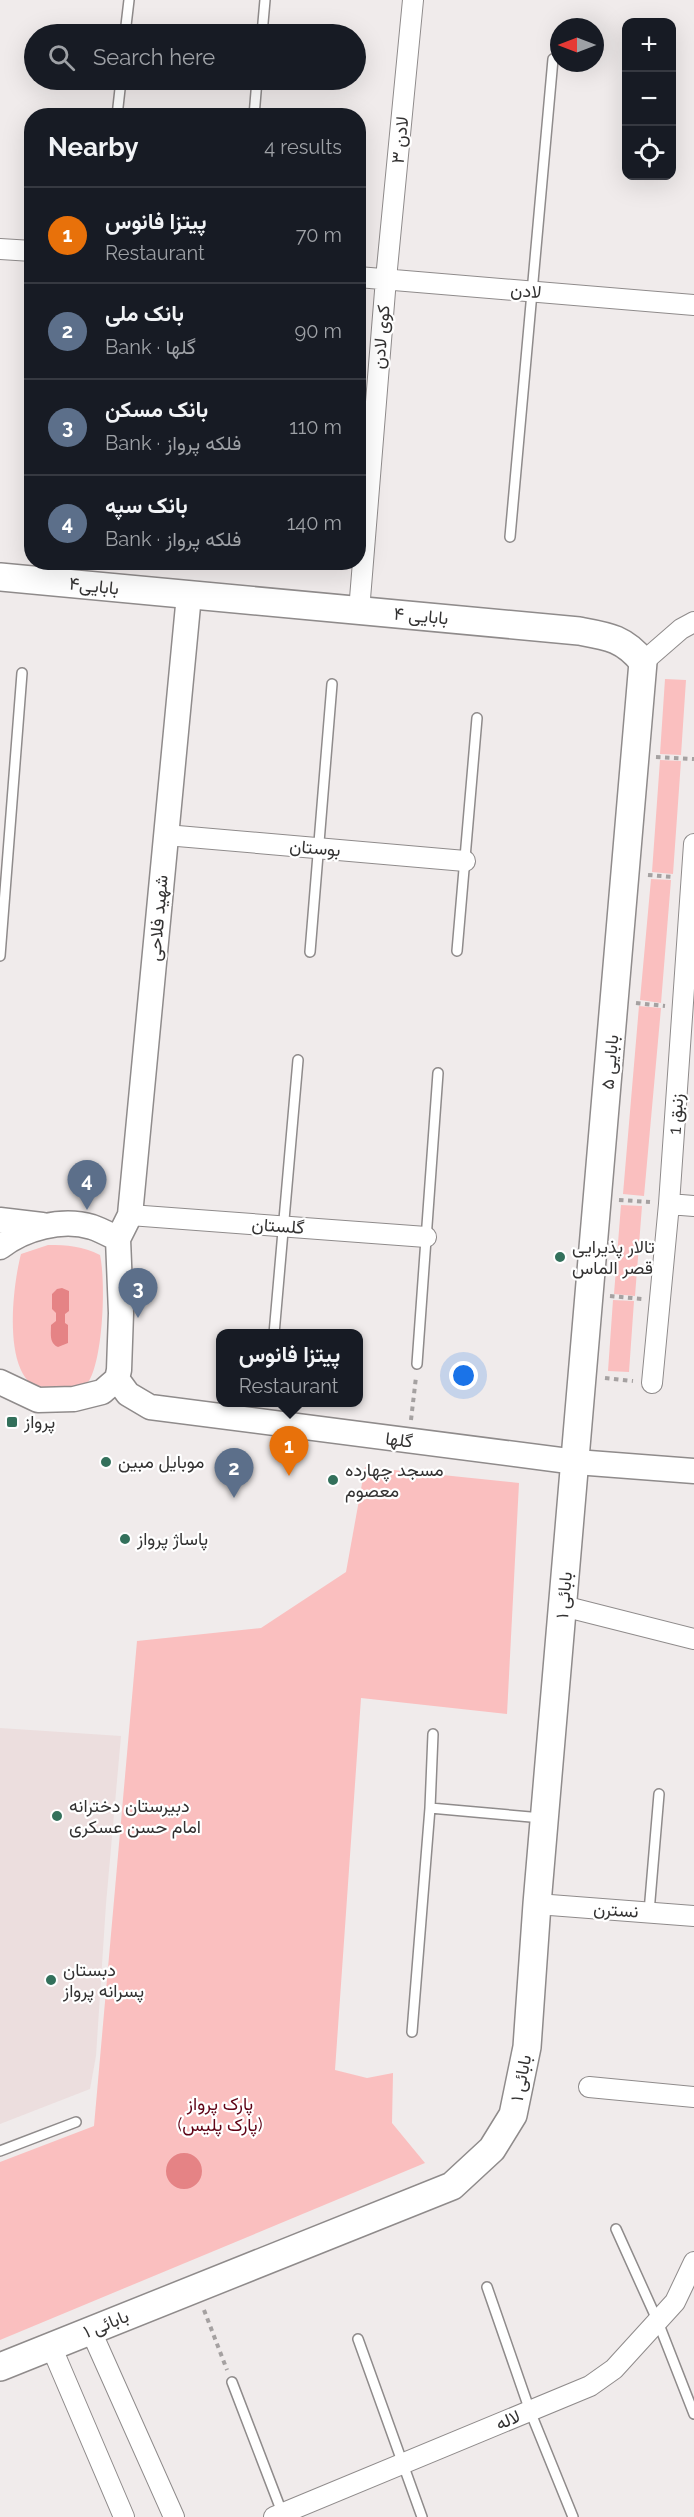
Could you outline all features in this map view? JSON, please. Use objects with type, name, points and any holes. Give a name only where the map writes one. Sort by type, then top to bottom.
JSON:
[{"type":"main road","name":"بابایی۴","points":[[0,577],[189,596]]},
{"type":"main road","name":"بابایی ۴","points":[[189,596],[579,631],[612,637],[632,648],[644,662]]},
{"type":"main road","name":"۵ بابایی","points":[[576,1462],[644,662]]},
{"type":"main road","name":"بابائی ۱","points":[[0,2367],[452,2186],[492,2149],[513,2115],[527,2047],[537,1904],[576,1462]]},
{"type":"street","name":"لادن ۳","points":[[386,279],[413,0]]},
{"type":"street","points":[[0,249],[24,250]]},
{"type":"street","name":"لادن","points":[[366,278],[694,305]]},
{"type":"street","name":"کوی لادن","points":[[366,525],[386,279]]},
{"type":"street","name":"کوی لادن","points":[[359,611],[362,570]]},
{"type":"street","name":"شهید فلاحی","points":[[118,1239],[130,1215],[189,596]]},
{"type":"street","points":[[644,662],[681,629],[694,622]]},
{"type":"street","name":"بوستان","points":[[166,835],[465,861]]},
{"type":"street","name":"زنبق 1","points":[[652,1383],[669,1204],[694,844]]},
{"type":"street","points":[[669,1204],[694,1206]]},
{"type":"street","name":"گلستان","points":[[130,1215],[426,1237]]},
{"type":"street","points":[[0,1220],[50,1226]]},
{"type":"street","points":[[0,1248],[34,1228],[50,1226],[91,1227],[118,1239],[121,1313],[117,1379],[102,1392],[74,1398],[38,1400],[0,1382]]},
{"type":"street","name":"گلها","points":[[117,1379],[128,1394],[150,1407],[576,1462],[694,1471]]},
{"type":"street","points":[[563,1606],[694,1639]]},
{"type":"street","name":"نسترن","points":[[537,1904],[694,1916]]},
{"type":"street","points":[[589,2087],[694,2097]]},
{"type":"street","name":"لاله","points":[[280,2516],[590,2386],[614,2369],[675,2302],[694,2262]]},
{"type":"street","points":[[91,2331],[174,2517]]},
{"type":"street","points":[[51,2346],[124,2517]]},
{"type":"lane","points":[[126,24],[129,0]]},
{"type":"lane","points":[[263,24],[265,0]]},
{"type":"lane","points":[[510,537],[552,72]]},
{"type":"lane","points":[[118,108],[120,90]]},
{"type":"lane","points":[[255,108],[256,90]]},
{"type":"lane","points":[[0,956],[22,673]]},
{"type":"lane","points":[[310,952],[332,684]]},
{"type":"lane","points":[[458,951],[477,718]]},
{"type":"lane","points":[[274,1329],[298,1060]]},
{"type":"lane","points":[[417,1364],[438,1073]]},
{"type":"lane","points":[[411,2032],[430,1808],[433,1734]]},
{"type":"lane","points":[[649,1912],[659,1794]]},
{"type":"lane","points":[[430,1808],[545,1819]]},
{"type":"lane","points":[[0,2151],[76,2122]]},
{"type":"lane","points":[[616,2229],[658,2322],[694,2414]]},
{"type":"lane","points":[[487,2287],[530,2411],[573,2517]]},
{"type":"lane","points":[[358,2339],[422,2517]]},
{"type":"lane","points":[[232,2382],[280,2516]]},
{"type":"path","points":[[635,755],[694,759]]},
{"type":"path","points":[[626,873],[692,879]]},
{"type":"path","points":[[615,1001],[683,1008]]},
{"type":"path","points":[[598,1198],[669,1204]]},
{"type":"path","points":[[590,1294],[660,1300]]},
{"type":"path","points":[[409,1441],[417,1364]]},
{"type":"path","points":[[583,1376],[652,1383]]},
{"type":"path","points":[[196,2288],[232,2382]]},
{"type":"shaded area","points":[[62,1288],[69,1291],[69,1311],[65,1314],[65,1323],[68,1325],[68,1343],[58,1347],[51,1338],[51,1325],[56,1321],[56,1313],[52,1309],[52,1294]]},
{"type":"shaded area","points":[[0,1728],[121,1736],[106,1904],[96,2056],[90,2089],[0,2124]]},
{"type":"shaded area","points":[[184,2153],[197,2158],[202,2171],[197,2184],[184,2189],[171,2184],[166,2171],[171,2158]]},
{"type":"green space","points":[[665,679],[686,680],[681,755],[660,754]]},
{"type":"green space","points":[[660,760],[681,761],[673,874],[652,872]]},
{"type":"green space","points":[[651,879],[671,880],[661,1003],[640,1000]]},
{"type":"green space","points":[[639,1006],[661,1008],[644,1196],[623,1194]]},
{"type":"green space","points":[[621,1205],[642,1206],[635,1296],[614,1294]]},
{"type":"green space","points":[[48,1245],[62,1245],[94,1252],[100,1255],[102,1267],[102,1320],[94,1370],[89,1381],[60,1390],[33,1386],[23,1374],[16,1356],[13,1335],[15,1290],[21,1254]]},
{"type":"green space","points":[[613,1300],[634,1301],[629,1372],[608,1371]]},
{"type":"green space","name":"پارک پرواز (پارک پلیس)","points":[[365,1467],[519,1483],[507,1714],[361,1698],[335,2070],[367,2078],[393,2073],[392,2123],[425,2163],[0,2340],[0,2162],[94,2126],[137,1641],[261,1628],[346,1572]]},
{"type":"place","name":"بانک سپه","points":[[87,1210]]},
{"type":"place","name":"تالار پذیرایی قصر الماس","points":[[560,1257]]},
{"type":"place","name":"بانک مسکن","points":[[138,1318]]},
{"type":"place","name":"پرواز","points":[[12,1422]]},
{"type":"place","name":"موبایل مبین","points":[[106,1462]]},
{"type":"place","name":"پیتزا فانوس","points":[[289,1476]]},
{"type":"place","name":"مسجد چهارده معصوم","points":[[333,1480]]},
{"type":"place","name":"بانک ملی","points":[[234,1498]]},
{"type":"place","name":"پاساژ پرواز","points":[[125,1539]]},
{"type":"place","name":"دبیرستان دخترانه امام حسن عسکری","points":[[57,1816]]},
{"type":"place","name":"دبستان پسرانه پرواز","points":[[51,1980]]}]
